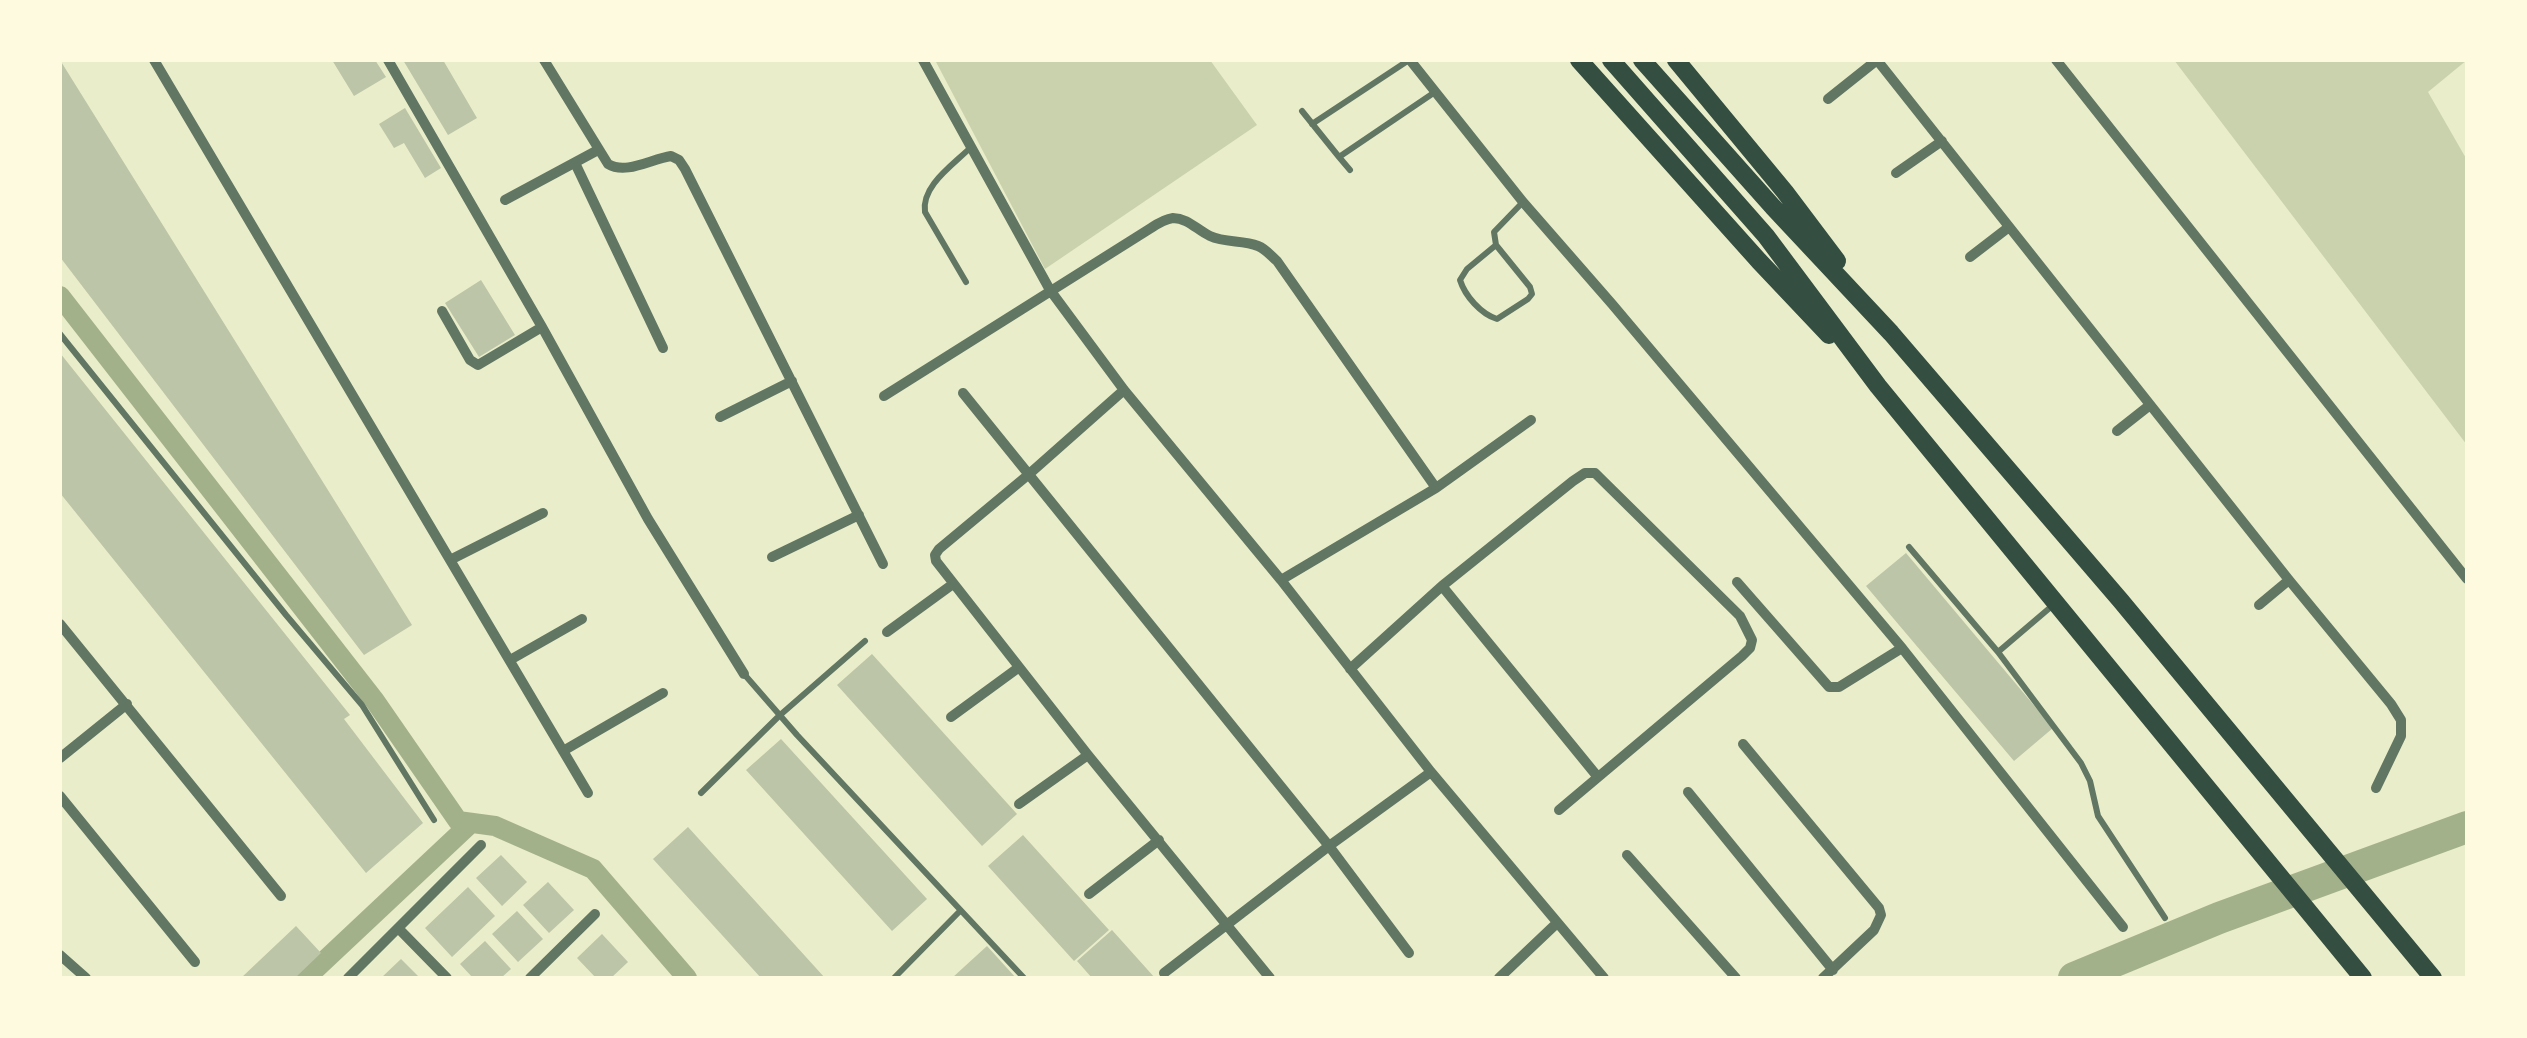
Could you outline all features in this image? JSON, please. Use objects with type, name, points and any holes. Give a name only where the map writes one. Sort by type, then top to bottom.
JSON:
[{"type":"main road","points":[[1579,60],[1759,261],[1878,386],[2363,978]]},
{"type":"main road","points":[[1610,60],[1766,236],[1878,386]]},
{"type":"main road","points":[[1642,60],[1891,333],[2434,978]]},
{"type":"main road","points":[[1676,60],[1785,192],[1891,333]]},
{"type":"street","points":[[154,60],[588,793]]},
{"type":"street","points":[[388,60],[648,519],[744,674]]},
{"type":"street","points":[[544,60],[608,164],[616,169],[670,156],[678,160],[883,564]]},
{"type":"street","points":[[923,60],[1050,290],[1124,390],[1281,580],[1431,772],[1604,978]]},
{"type":"street","points":[[1409,60],[1522,202],[1902,648],[2124,927]]},
{"type":"street","points":[[1828,99],[1877,60],[2390,704],[2401,720],[2401,736],[2376,788]]},
{"type":"street","points":[[2056,60],[2467,579]]},
{"type":"street","points":[[1896,173],[1942,141]]},
{"type":"street","points":[[505,200],[598,150]]},
{"type":"street","points":[[575,164],[663,348]]},
{"type":"street","points":[[884,396],[1050,290],[1169,218],[1178,218],[1210,236],[1254,244],[1277,262],[1436,488]]},
{"type":"street","points":[[1970,257],[2009,227]]},
{"type":"street","points":[[442,311],[470,360],[478,365],[542,326]]},
{"type":"street","points":[[720,417],[792,381]]},
{"type":"street","points":[[1124,390],[939,549],[936,561],[1270,978]]},
{"type":"street","points":[[963,393],[1329,846],[1409,952]]},
{"type":"street","points":[[2117,431],[2150,405]]},
{"type":"street","points":[[1281,580],[1436,488],[1531,420]]},
{"type":"street","points":[[1350,670],[1442,586],[1574,481],[1590,472],[1603,478],[1740,616],[1752,640],[1750,648],[1559,810]]},
{"type":"street","points":[[450,560],[543,513]]},
{"type":"street","points":[[772,557],[859,515]]},
{"type":"street","points":[[2260,605],[2288,580]]},
{"type":"street","points":[[1737,582],[1829,687],[1838,687],[1902,648]]},
{"type":"street","points":[[887,632],[954,584]]},
{"type":"street","points":[[1442,586],[1597,776]]},
{"type":"street","points":[[510,660],[582,619]]},
{"type":"street","points":[[60,624],[280,896]]},
{"type":"street","points":[[951,717],[1018,668]]},
{"type":"street","points":[[563,751],[663,694]]},
{"type":"street","points":[[60,758],[127,704]]},
{"type":"street","points":[[1743,744],[1879,908],[1881,916],[1874,930],[1823,978]]},
{"type":"street","points":[[1018,804],[1088,755]]},
{"type":"street","points":[[1164,973],[1431,772]]},
{"type":"street","points":[[1688,792],[1833,970]]},
{"type":"street","points":[[60,796],[196,962]]},
{"type":"street","points":[[1089,894],[1159,840]]},
{"type":"street","points":[[348,978],[482,845]]},
{"type":"street","points":[[1627,855],[1736,978]]},
{"type":"street","points":[[530,978],[595,914]]},
{"type":"street","points":[[1499,978],[1557,923]]},
{"type":"street","points":[[399,928],[447,978]]},
{"type":"street","points":[[60,955],[86,978]]},
{"type":"lane","points":[[1312,124],[1409,60]]},
{"type":"lane","points":[[1339,157],[1436,92]]},
{"type":"lane","points":[[1302,111],[1350,170]]},
{"type":"lane","points":[[966,282],[925,212],[923,201],[927,192],[971,148]]},
{"type":"lane","points":[[1496,245],[1467,269],[1460,280],[1472,302],[1497,319],[1532,294],[1496,245],[1494,232],[1522,202]]},
{"type":"lane","points":[[60,334],[362,705],[434,820]]},
{"type":"lane","points":[[1909,547],[1998,652],[2081,763],[2098,816],[2164,918]]},
{"type":"lane","points":[[1998,652],[2057,602]]},
{"type":"lane","points":[[701,794],[779,716],[865,641]]},
{"type":"lane","points":[[744,674],[1024,978]]},
{"type":"lane","points":[[894,978],[960,911]]},
{"type":"green space","points":[[935,60],[1210,60],[1257,125],[1045,269]]},
{"type":"green space","points":[[2174,60],[2467,60],[2428,92],[2467,160],[2467,445]]},
{"type":"building","points":[[60,60],[412,625],[364,655],[60,257]]},
{"type":"building","points":[[332,60],[375,60],[386,77],[354,96]]},
{"type":"building","points":[[403,60],[443,60],[477,118],[448,135]]},
{"type":"building","points":[[405,108],[441,168],[425,178],[404,143],[394,148],[379,124]]},
{"type":"building","points":[[481,280],[515,335],[479,357],[445,303]]},
{"type":"building","points":[[60,353],[350,715],[344,719],[423,823],[366,873],[60,493]]},
{"type":"building","points":[[1906,553],[2053,728],[2014,761],[1866,586]]},
{"type":"building","points":[[872,654],[1017,814],[982,846],[837,685]]},
{"type":"building","points":[[781,739],[927,899],[892,931],[746,770]]},
{"type":"building","points":[[688,827],[825,978],[761,978],[653,859]]},
{"type":"building","points":[[1023,835],[1109,930],[1074,961],[988,866]]},
{"type":"building","points":[[501,855],[527,882],[502,906],[476,878]]},
{"type":"building","points":[[548,882],[574,910],[549,933],[523,905]]},
{"type":"building","points":[[468,887],[495,916],[452,957],[425,928]]},
{"type":"building","points":[[517,911],[543,939],[518,962],[492,934]]},
{"type":"building","points":[[296,926],[321,953],[295,978],[241,978]]},
{"type":"building","points":[[1112,930],[1155,978],[1092,978],[1077,961]]},
{"type":"building","points":[[602,934],[628,962],[611,978],[596,978],[577,958]]},
{"type":"building","points":[[485,941],[511,969],[501,978],[473,978],[460,964]]},
{"type":"building","points":[[987,946],[1016,978],[952,978]]},
{"type":"building","points":[[401,959],[420,978],[381,978]]},
{"type":"waterway","points":[[60,296],[375,701],[458,821],[495,826],[593,869],[687,978]]},
{"type":"waterway","points":[[306,978],[471,823]]},
{"type":"waterway","points":[[2074,978],[2219,918],[2467,827]]}]
